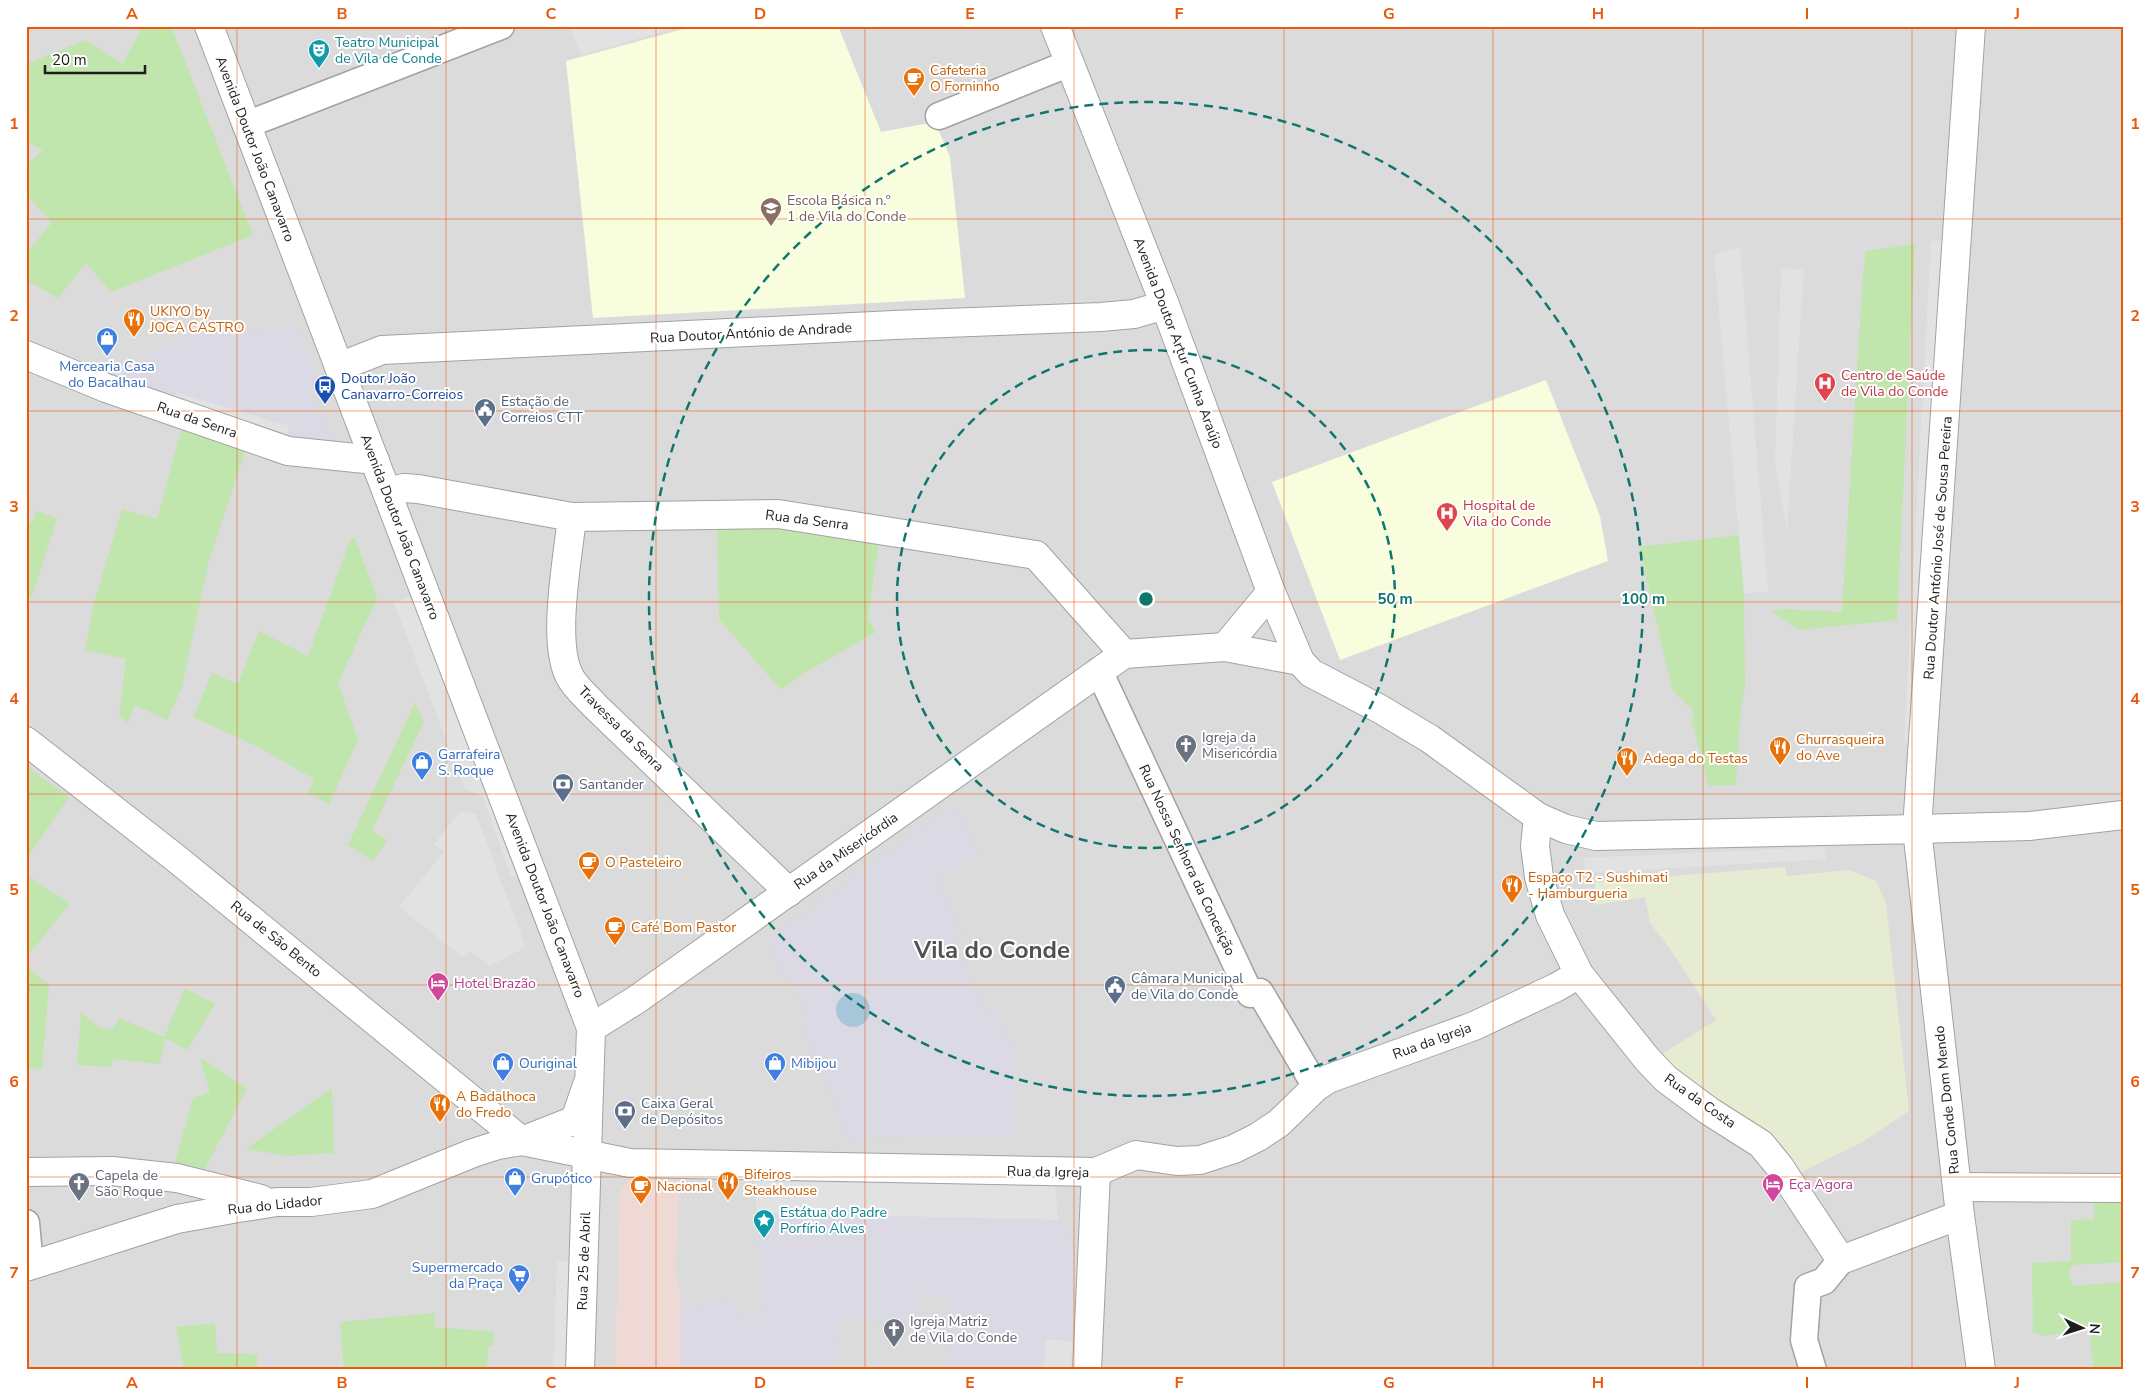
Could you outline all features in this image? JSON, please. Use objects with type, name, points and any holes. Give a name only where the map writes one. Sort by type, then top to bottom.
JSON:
[{"type":"street","name":"Avenida Doutor João Canavarro","points":[[209,26],[313,304],[375,460],[591,1028]]},
{"type":"street","points":[[246,125],[501,26]]},
{"type":"street","name":"Avenida Doutor Artur Cunha Araújo","points":[[1055,26],[1165,306],[1271,592],[1300,661]]},
{"type":"street","name":"Rua Doutor António José de Sousa Pereira","points":[[1917,829],[1971,26]]},
{"type":"street","points":[[939,116],[1070,64]]},
{"type":"street","name":"Rua Doutor António de Andrade","points":[[339,367],[382,350],[1101,317],[1134,314],[1165,306]]},
{"type":"street","name":"Rua da Senra","points":[[26,355],[106,388],[288,451],[375,460]]},
{"type":"street","name":"Rua da Senra","points":[[387,492],[404,488],[418,489],[572,517],[778,514],[1036,555],[1124,654]]},
{"type":"street","name":"Travessa da Senra","points":[[572,517],[560,630],[562,653],[570,677],[595,706],[789,892]]},
{"type":"street","points":[[1225,647],[1271,592]]},
{"type":"street","points":[[1124,654],[1225,647],[1300,661],[1311,673],[1380,709],[1430,739],[1538,817],[1566,829],[1596,836],[2030,826],[2123,815]]},
{"type":"street","name":"Rua da Misericórdia","points":[[591,1028],[636,1000],[1124,654]]},
{"type":"street","name":"Rua Nossa Senhora da Conceição","points":[[1099,672],[1250,994],[1260,992],[1316,1087]]},
{"type":"street","name":"Rua de São Bento","points":[[26,742],[178,860],[522,1142]]},
{"type":"street","name":"Rua da Costa","points":[[1538,817],[1535,846],[1538,877],[1550,915],[1579,974],[1646,1059],[1666,1079],[1709,1111],[1761,1144],[1779,1166],[1841,1260]]},
{"type":"street","name":"Rua Conde Dom Mendo","points":[[1917,829],[1960,1215],[1981,1370]]},
{"type":"street","name":"Rua da Igreja","points":[[522,1142],[588,1153],[630,1163],[758,1167],[1096,1172],[1136,1155],[1178,1161],[1200,1160],[1217,1156],[1258,1137],[1279,1123],[1316,1087],[1328,1079],[1474,1026],[1557,987],[1579,974]]},
{"type":"street","name":"Rua 25 de Abril","points":[[580,1370],[591,1028]]},
{"type":"street","points":[[522,1142],[575,1120],[590,1080]]},
{"type":"street","name":"Rua do Lidador","points":[[28,1266],[176,1219],[277,1202],[311,1202],[372,1194],[473,1153],[498,1145],[522,1142]]},
{"type":"street","points":[[26,1172],[112,1171],[177,1178],[277,1202]]},
{"type":"street","points":[[1087,1370],[1096,1172]]},
{"type":"street","points":[[1957,1187],[2123,1188]]},
{"type":"street","points":[[1813,1370],[1804,1340],[1808,1287],[1824,1281],[1841,1260],[1960,1215]]},
{"type":"street","points":[[26,1223],[28,1266]]},
{"type":"shaded area","points":[[26,26],[2123,26],[2123,1370],[26,1370]]},
{"type":"shaded area","points":[[570,26],[683,26],[581,55]]},
{"type":"shaded area","name":"Escola Básica n.º 1 de Vila do Conde","points":[[694,26],[838,26],[881,132],[935,122],[950,157],[965,298],[593,318],[566,61]]},
{"type":"shaded area","points":[[1945,240],[1915,745],[1904,741],[1931,241]]},
{"type":"shaded area","points":[[1740,247],[1768,592],[1744,593],[1714,254]]},
{"type":"shaded area","points":[[1781,268],[1804,270],[1787,529],[1775,465]]},
{"type":"shaded area","points":[[297,327],[316,379],[308,387],[332,441],[286,438],[289,426],[176,392],[172,404],[109,376],[182,336],[198,330]]},
{"type":"shaded area","name":"Hospital de Vila do Conde","points":[[1546,380],[1600,516],[1608,561],[1340,660],[1272,482]]},
{"type":"shaded area","points":[[176,392],[290,426],[286,438],[172,404]]},
{"type":"shaded area","points":[[414,595],[523,873],[511,877],[483,797],[465,789],[394,603]]},
{"type":"shaded area","points":[[952,805],[981,854],[936,875],[962,933],[953,937],[986,1014],[996,1010],[1014,1050],[1014,1136],[866,1137],[851,1144],[799,1020],[808,1015],[765,941]]},
{"type":"shaded area","points":[[461,811],[476,814],[526,947],[489,966],[469,950],[463,957],[399,907],[444,852],[434,844]]},
{"type":"shaded area","points":[[1824,847],[1826,859],[1586,873],[1583,858]]},
{"type":"shaded area","points":[[1785,867],[1787,876],[1849,870],[1876,881],[1886,903],[1909,1111],[1861,1143],[1793,1176],[1659,1056],[1716,1020],[1671,950],[1650,923],[1645,897],[1596,905],[1595,882]]},
{"type":"shaded area","points":[[629,1179],[680,1181],[675,1271],[679,1286],[681,1313],[680,1370],[615,1370],[620,1192]]},
{"type":"shaded area","points":[[754,1182],[1055,1185],[1058,1220],[757,1213]]},
{"type":"shaded area","points":[[757,1213],[1058,1220],[1075,1239],[1072,1341],[1045,1339],[1044,1370],[947,1370],[951,1298],[921,1295],[919,1324],[840,1320],[837,1370],[680,1370],[680,1308],[701,1307],[701,1298],[736,1300],[736,1312],[761,1313],[762,1283]]},
{"type":"shaded area","points":[[557,1261],[570,1262],[566,1370],[553,1370]]},
{"type":"shaded area","points":[[1045,1339],[1072,1341],[1071,1370],[1044,1370]]},
{"type":"green space","points":[[143,26],[171,26],[253,235],[111,292],[86,263],[58,298],[26,280],[26,253],[52,223],[26,194],[26,166],[43,150],[26,141],[26,64],[86,40],[123,64]]},
{"type":"green space","points":[[1915,244],[1897,620],[1799,630],[1771,611],[1782,609],[1842,612],[1866,251]]},
{"type":"green space","points":[[183,424],[247,446],[209,560],[182,687],[167,720],[135,705],[128,723],[119,716],[126,659],[85,650],[94,603],[122,509],[157,519]]},
{"type":"green space","points":[[36,511],[57,518],[32,597],[26,595],[26,522],[32,523]]},
{"type":"green space","points":[[717,521],[766,525],[879,541],[868,618],[876,632],[806,672],[781,690],[719,619]]},
{"type":"green space","points":[[1739,535],[1744,593],[1745,684],[1740,718],[1736,785],[1709,786],[1692,723],[1693,710],[1672,689],[1639,547]]},
{"type":"green space","points":[[351,538],[355,538],[377,598],[338,683],[358,740],[329,804],[308,793],[314,779],[256,746],[193,717],[212,673],[238,684],[259,631],[308,656]]},
{"type":"green space","points":[[415,703],[424,722],[372,830],[387,841],[373,861],[348,845]]},
{"type":"green space","points":[[26,766],[69,797],[26,860]]},
{"type":"green space","points":[[26,875],[70,904],[29,954],[26,952]]},
{"type":"green space","points":[[26,966],[49,985],[42,1069],[26,1068]]},
{"type":"green space","points":[[185,988],[215,1004],[187,1050],[165,1038],[160,1064],[112,1059],[111,1067],[77,1065],[81,1012],[100,1028],[113,1029],[119,1018],[164,1037]]},
{"type":"green space","points":[[200,1058],[247,1088],[205,1169],[175,1163],[193,1098],[210,1092]]},
{"type":"green space","points":[[332,1088],[334,1153],[287,1156],[246,1149]]},
{"type":"green space","points":[[2123,1199],[2123,1262],[2075,1265],[2069,1269],[2072,1286],[2123,1282],[2123,1368],[2094,1370],[2089,1330],[2043,1336],[2033,1332],[2032,1263],[2071,1261],[2071,1220],[2094,1219],[2094,1200]]},
{"type":"green space","points":[[435,1313],[435,1327],[494,1332],[493,1346],[488,1346],[487,1370],[344,1370],[340,1322]]},
{"type":"green space","points":[[215,1323],[217,1353],[258,1354],[257,1370],[179,1370],[184,1369],[176,1327]]},
{"type":"water","points":[[853,993],[860,994],[865,998],[869,1003],[869,1017],[865,1022],[860,1026],[853,1027],[846,1026],[841,1022],[837,1017],[836,1010],[837,1003],[841,998],[846,994]]},
{"type":"place","name":"Teatro Municipal de Vila de Conde","points":[[319,69]]},
{"type":"place","name":"Cafeteria O Forninho","points":[[914,97]]},
{"type":"place","name":"Escola Básica n.º 1 de Vila do Conde","points":[[771,227]]},
{"type":"place","name":"UKIYO by JOCA CASTRO","points":[[134,338]]},
{"type":"place","name":"Mercearia Casa do Bacalhau","points":[[107,357]]},
{"type":"place","name":"Centro de Saúde de Vila do Conde","points":[[1825,402]]},
{"type":"place","name":"Doutor João Canavarro-Correios","points":[[325,405]]},
{"type":"place","name":"Estação de Correios CTT","points":[[485,428]]},
{"type":"place","name":"Hospital de Vila do Conde","points":[[1447,532]]},
{"type":"place","name":"Igreja da Misericórdia","points":[[1186,764]]},
{"type":"place","name":"Churrasqueira do Ave","points":[[1780,766]]},
{"type":"place","name":"Adega do Testas","points":[[1627,777]]},
{"type":"place","name":"Garrafeira S. Roque","points":[[422,781]]},
{"type":"place","name":"Santander","points":[[563,803]]},
{"type":"place","name":"O Pasteleiro","points":[[589,881]]},
{"type":"place","name":"Espaço T2 - Sushimati - Hamburgueria","points":[[1512,904]]},
{"type":"place","name":"Café Bom Pastor","points":[[615,946]]},
{"type":"place","name":"Hotel Brazão","points":[[438,1002]]},
{"type":"place","name":"Câmara Municipal de Vila do Conde","points":[[1115,1005]]},
{"type":"place","name":"Ouriginal","points":[[503,1082]]},
{"type":"place","name":"Mibijou","points":[[775,1082]]},
{"type":"place","name":"A Badalhoca do Fredo","points":[[440,1123]]},
{"type":"place","name":"Caixa Geral de Depósitos","points":[[625,1130]]},
{"type":"place","name":"Grupótico","points":[[515,1197]]},
{"type":"place","name":"Bifeiros Steakhouse","points":[[728,1201]]},
{"type":"place","name":"Capela de São Roque","points":[[79,1202]]},
{"type":"place","name":"Eça Agora","points":[[1773,1203]]},
{"type":"place","name":"Nacional","points":[[641,1205]]},
{"type":"place","name":"Estátua do Padre Porfírio Alves","points":[[764,1239]]},
{"type":"place","name":"Supermercado da Praça","points":[[519,1294]]},
{"type":"place","name":"Igreja Matriz de Vila do Conde","points":[[894,1348]]},
{"type":"district","name":"Vila do Conde","points":[[992,950]]}]
